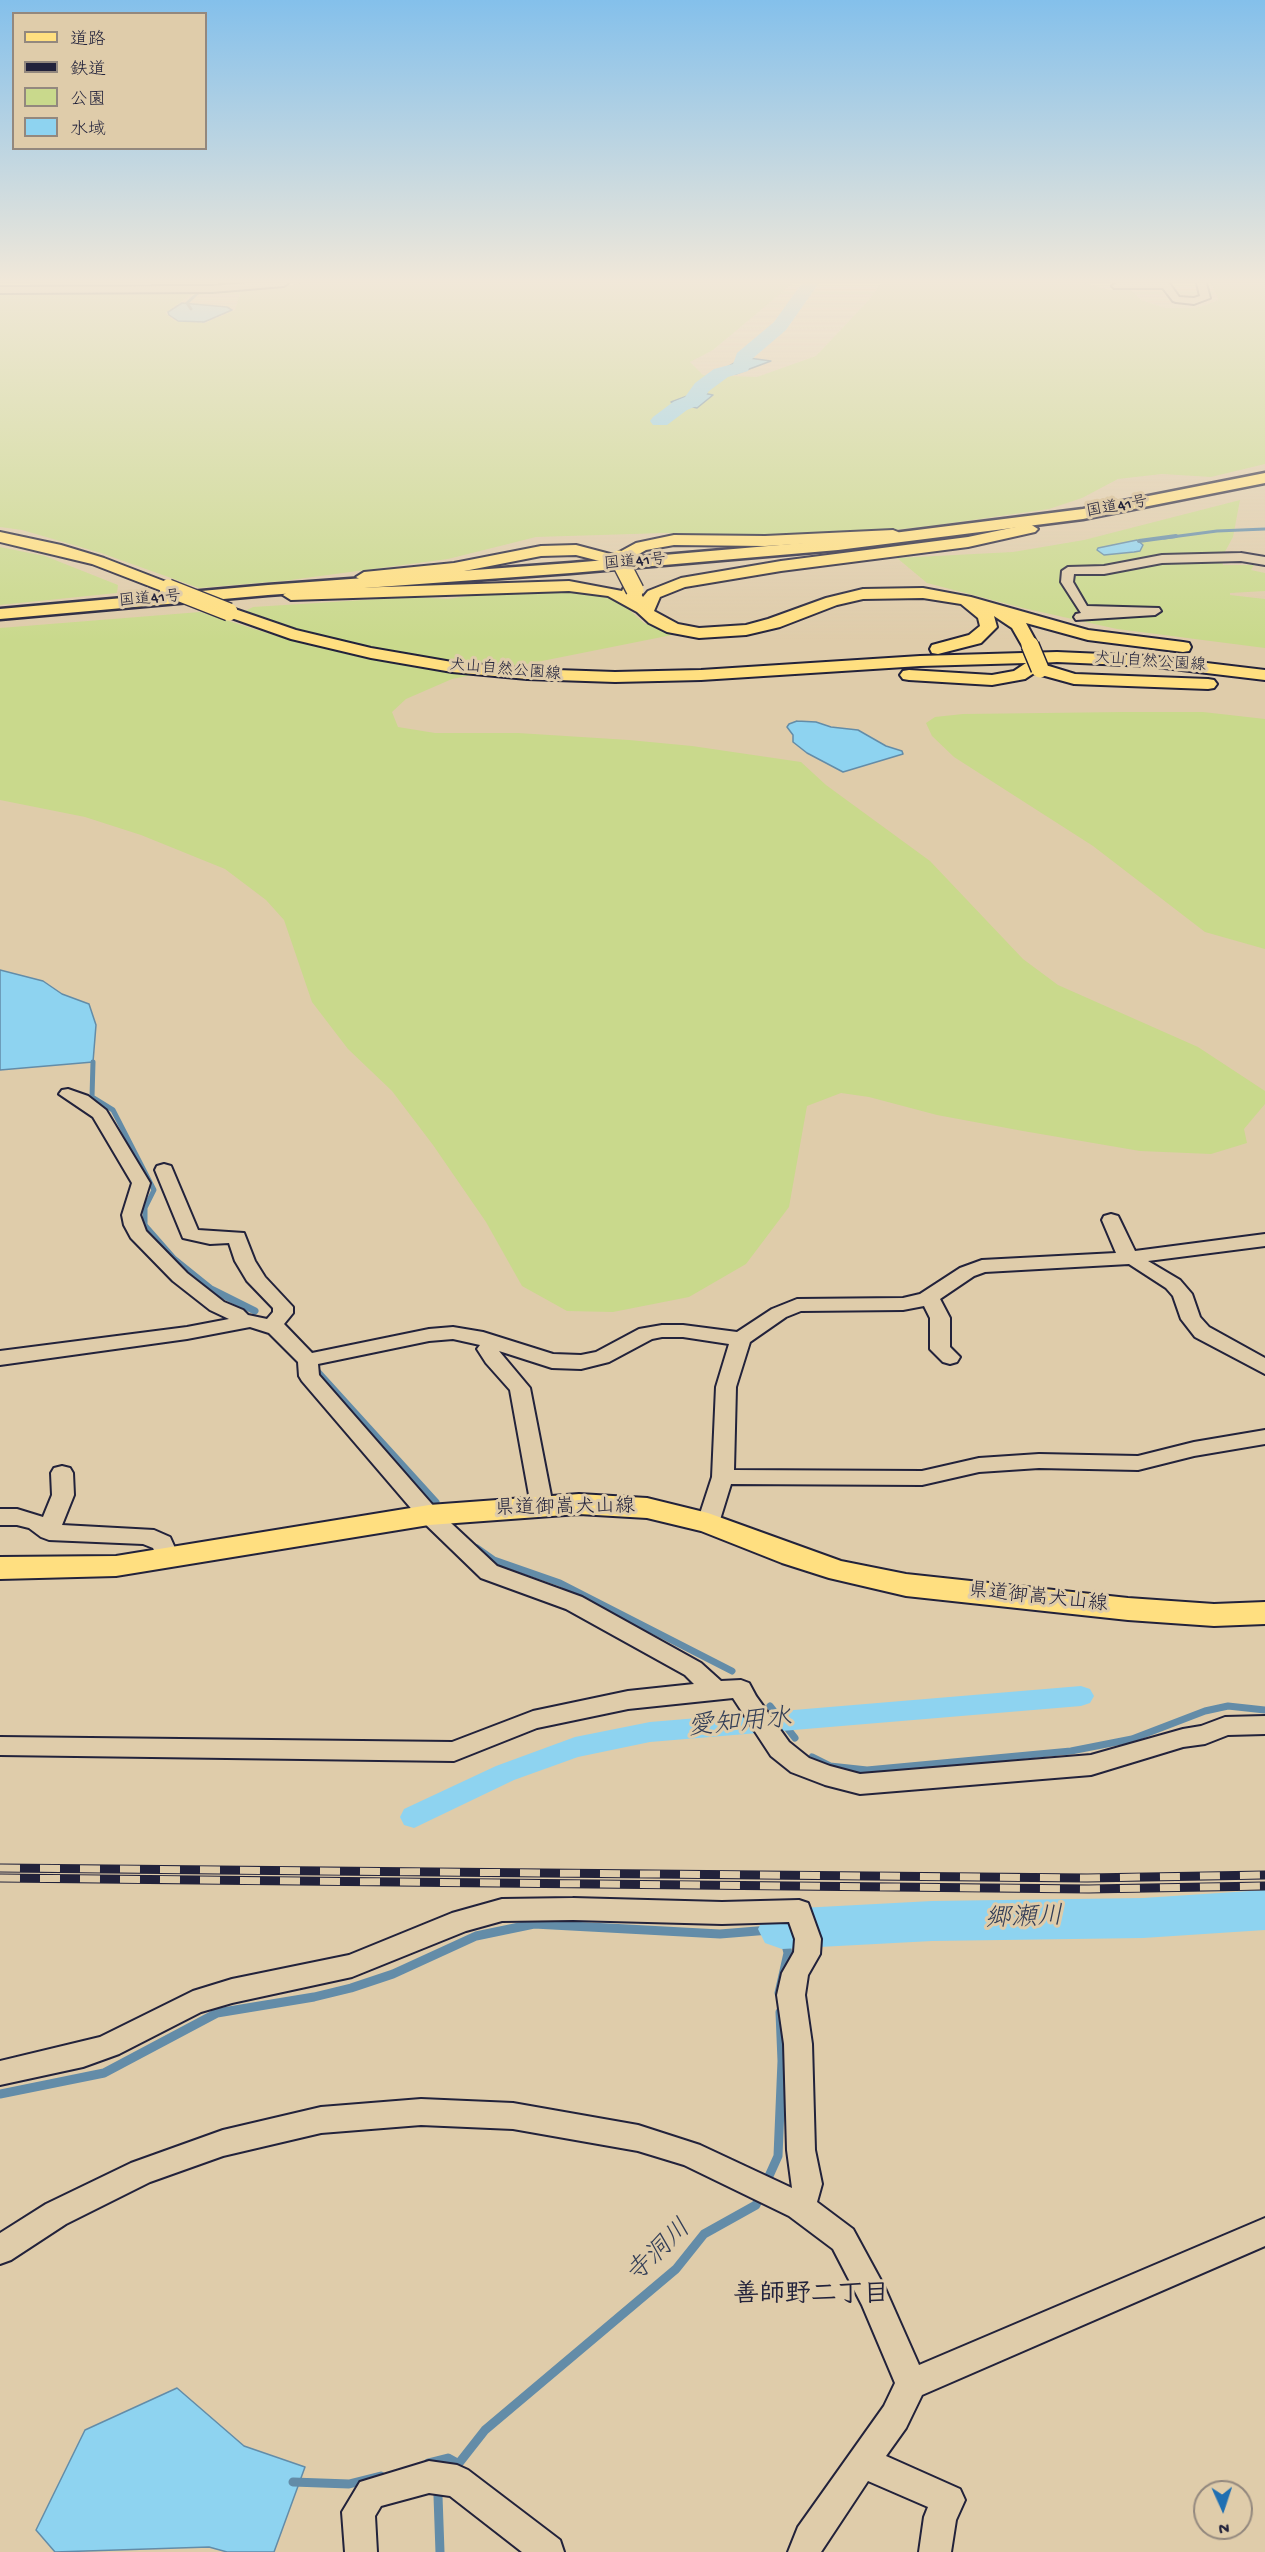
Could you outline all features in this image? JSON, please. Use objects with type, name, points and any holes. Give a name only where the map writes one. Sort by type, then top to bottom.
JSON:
[{"type":"highway","name":"国道41号","points":[[0,614],[268,590],[711,557],[1027,526],[1265,478]]},
{"type":"highway","name":"国道41号","points":[[0,621],[291,595],[785,557],[1027,526],[1189,502],[1265,486]]},
{"type":"main road","points":[[268,590],[336,580],[453,568],[541,551],[576,550],[617,560],[641,546],[674,540],[765,541],[845,538],[1027,526]]},
{"type":"main road","points":[[645,612],[648,601],[654,594],[681,583],[781,566],[968,542],[1027,526]]},
{"type":"main road","name":"犬山自然公園線","points":[[0,537],[99,561],[291,634],[412,661],[527,674],[615,678],[774,671],[921,661],[1058,657],[1148,661],[1265,675]]},
{"type":"main road","points":[[617,560],[645,612]]},
{"type":"main road","points":[[291,595],[569,586],[611,592],[622,596],[655,620],[673,628],[699,633],[724,633],[774,623],[832,601],[863,594],[922,593],[965,600],[1088,635],[1204,650]]},
{"type":"main road","points":[[615,678],[830,660],[952,646],[975,639],[989,627],[986,616],[965,600]]},
{"type":"main road","points":[[985,606],[1011,624],[1027,645],[1036,667]]},
{"type":"main road","points":[[1226,654],[1265,660]]},
{"type":"main road","points":[[615,678],[711,679],[854,673],[992,680],[1019,675],[1036,667],[1074,679],[1179,682],[1265,690]]},
{"type":"main road","name":"県道御嵩犬山線","points":[[0,1568],[116,1566],[429,1515],[579,1504],[647,1508],[708,1523],[792,1556],[839,1571],[906,1585],[1128,1609],[1214,1615],[1265,1613]]},
{"type":"street","points":[[1080,617],[1155,610],[1083,610],[1067,582],[1068,571],[1104,570],[1162,560],[1241,557],[1265,561]]},
{"type":"street","points":[[68,1094],[82,1100],[100,1114],[141,1183],[131,1215],[138,1234],[180,1277],[217,1306],[236,1314],[242,1321]]},
{"type":"street","points":[[164,1170],[190,1234],[210,1238],[237,1238],[245,1261],[257,1281],[283,1307],[283,1313],[271,1327]]},
{"type":"street","points":[[1111,1220],[1131,1258],[1173,1284],[1182,1294],[1191,1319],[1202,1332],[1265,1367]]},
{"type":"street","points":[[708,1523],[723,1477],[726,1386],[741,1339],[779,1313],[797,1305],[878,1306],[926,1299],[967,1272],[982,1266],[1131,1258],[1265,1240]]},
{"type":"street","points":[[926,1299],[932,1301],[940,1318],[940,1349],[950,1357]]},
{"type":"street","points":[[0,1358],[187,1332],[242,1321],[276,1328],[308,1360],[309,1376],[429,1515],[489,1572],[573,1603],[693,1670],[716,1690]]},
{"type":"street","points":[[308,1360],[453,1333],[476,1337],[552,1361],[581,1362],[602,1357],[646,1334],[662,1331],[683,1331],[741,1339]]},
{"type":"street","points":[[492,1342],[488,1349],[493,1358],[520,1388],[542,1506]]},
{"type":"street","points":[[723,1477],[922,1478],[980,1465],[1039,1461],[1138,1463],[1194,1449],[1265,1437]]},
{"type":"street","points":[[49,1532],[63,1495],[62,1473]]},
{"type":"street","points":[[0,1516],[17,1517],[37,1523],[49,1532],[146,1536],[162,1543],[168,1557]]},
{"type":"street","points":[[0,1746],[454,1752],[532,1720],[628,1700],[741,1689],[745,1699],[780,1749],[800,1765],[825,1775],[860,1784],[1090,1765],[1183,1738],[1206,1735],[1225,1726],[1265,1725]]},
{"type":"street","points":[[0,2073],[83,2055],[109,2046],[193,2003],[232,1991],[352,1966],[460,1921],[502,1910],[573,1909],[722,1913],[799,1911],[808,1939],[807,1954],[795,1973],[791,1995],[798,2044],[801,2150],[807,2184],[806,2194],[790,2203]]},
{"type":"street","points":[[0,2250],[56,2214],[141,2172],[223,2144],[321,2120],[421,2112],[513,2116],[638,2138],[690,2154],[790,2203],[843,2239],[873,2296],[911,2384]]},
{"type":"street","points":[[804,2552],[810,2539],[862,2462],[895,2418],[911,2384],[1265,2232]]},
{"type":"street","points":[[862,2462],[949,2500],[940,2517],[935,2552]]},
{"type":"street","points":[[361,2552],[358,2512],[371,2493],[443,2479],[548,2552]]},
{"type":"green space","points":[[0,402],[1265,402],[1265,464],[1211,477],[1162,474],[1118,479],[1082,498],[1049,509],[931,526],[845,535],[739,536],[665,533],[536,537],[448,559],[283,581],[199,588],[101,553],[22,530],[0,527]]},
{"type":"green space","points":[[1240,500],[1233,537],[1221,559],[1223,565],[1254,565],[1251,570],[1265,573],[1265,591],[1230,593],[1230,595],[1265,599],[1265,648],[1117,629],[1023,608],[927,583],[897,558],[1013,552],[1084,540]]},
{"type":"green space","points":[[0,547],[45,556],[118,585],[117,593],[0,605]]},
{"type":"green space","points":[[516,589],[592,591],[617,599],[644,623],[677,634],[452,679],[406,699],[392,712],[398,727],[435,733],[518,733],[629,740],[692,746],[801,762],[826,785],[930,861],[1023,959],[1058,985],[1198,1047],[1265,1091],[1265,1104],[1244,1129],[1247,1143],[1211,1154],[1140,1151],[937,1115],[869,1097],[841,1093],[807,1106],[789,1207],[746,1264],[689,1297],[613,1312],[567,1311],[522,1286],[486,1222],[433,1145],[392,1091],[348,1049],[312,1002],[284,920],[266,900],[225,869],[141,835],[85,817],[0,800],[0,628],[200,612],[280,637],[299,630],[245,611],[253,607],[411,597],[448,599]]},
{"type":"green space","points":[[1203,712],[1265,719],[1265,949],[1205,932],[1093,846],[954,757],[932,736],[926,723],[935,717],[963,714]]},
{"type":"water","points":[[671,402],[704,402],[697,408]]},
{"type":"water","points":[[1137,540],[1143,545],[1140,551],[1104,555],[1097,550],[1098,548]]},
{"type":"water","points":[[797,721],[858,730],[886,746],[902,751],[903,754],[843,772],[807,753],[793,742],[793,735],[787,727]]},
{"type":"water","points":[[0,970],[43,981],[62,994],[89,1004],[96,1025],[93,1062],[0,1070]]},
{"type":"water","points":[[177,2388],[244,2446],[305,2467],[274,2552],[227,2552],[209,2547],[55,2552],[36,2530],[85,2430]]},
{"type":"waterway","points":[[660,421],[689,402]]},
{"type":"waterway","points":[[1164,538],[1217,531],[1265,529]]},
{"type":"waterway","points":[[1139,541],[1176,536]]},
{"type":"waterway","points":[[93,1062],[92,1097],[113,1110],[154,1190],[145,1208],[145,1225],[174,1258],[215,1291]]},
{"type":"waterway","points":[[215,1291],[255,1311]]},
{"type":"waterway","points":[[317,1371],[436,1502]]},
{"type":"waterway","points":[[477,1548],[494,1560],[560,1583],[732,1671]]},
{"type":"waterway","name":"愛知用水","points":[[414,1817],[505,1773],[575,1747],[650,1732],[1081,1696]]},
{"type":"waterway","name":"愛知用水","points":[[770,1706],[795,1738]]},
{"type":"waterway","points":[[812,1757],[830,1766],[867,1770],[1071,1751],[1132,1739],[1205,1711],[1228,1706],[1265,1710]]},
{"type":"waterway","name":"郷瀬川","points":[[782,1929],[932,1921],[1143,1918],[1265,1910]]},
{"type":"waterway","points":[[0,2094],[104,2073],[217,2013],[314,1997],[351,1988],[393,1974],[476,1936],[534,1924],[720,1934],[782,1929],[788,1953],[779,1993]]},
{"type":"waterway","name":"寺洞川","points":[[765,2185],[778,2156],[782,2061],[780,2012]]},
{"type":"waterway","name":"寺洞川","points":[[452,2472],[485,2430],[676,2269],[704,2234],[756,2205],[761,2194]]},
{"type":"waterway","points":[[428,2463],[448,2458],[457,2463]]},
{"type":"waterway","points":[[293,2482],[349,2484],[381,2476]]},
{"type":"waterway","name":"寺洞川","points":[[440,2552],[438,2496],[442,2488]]},
{"type":"railway","points":[[0,1868],[1087,1878],[1265,1875]]},
{"type":"railway","points":[[0,1878],[1089,1889],[1265,1886]]},
{"type":"district","name":"善師野二丁目","points":[[811,2297]]}]
